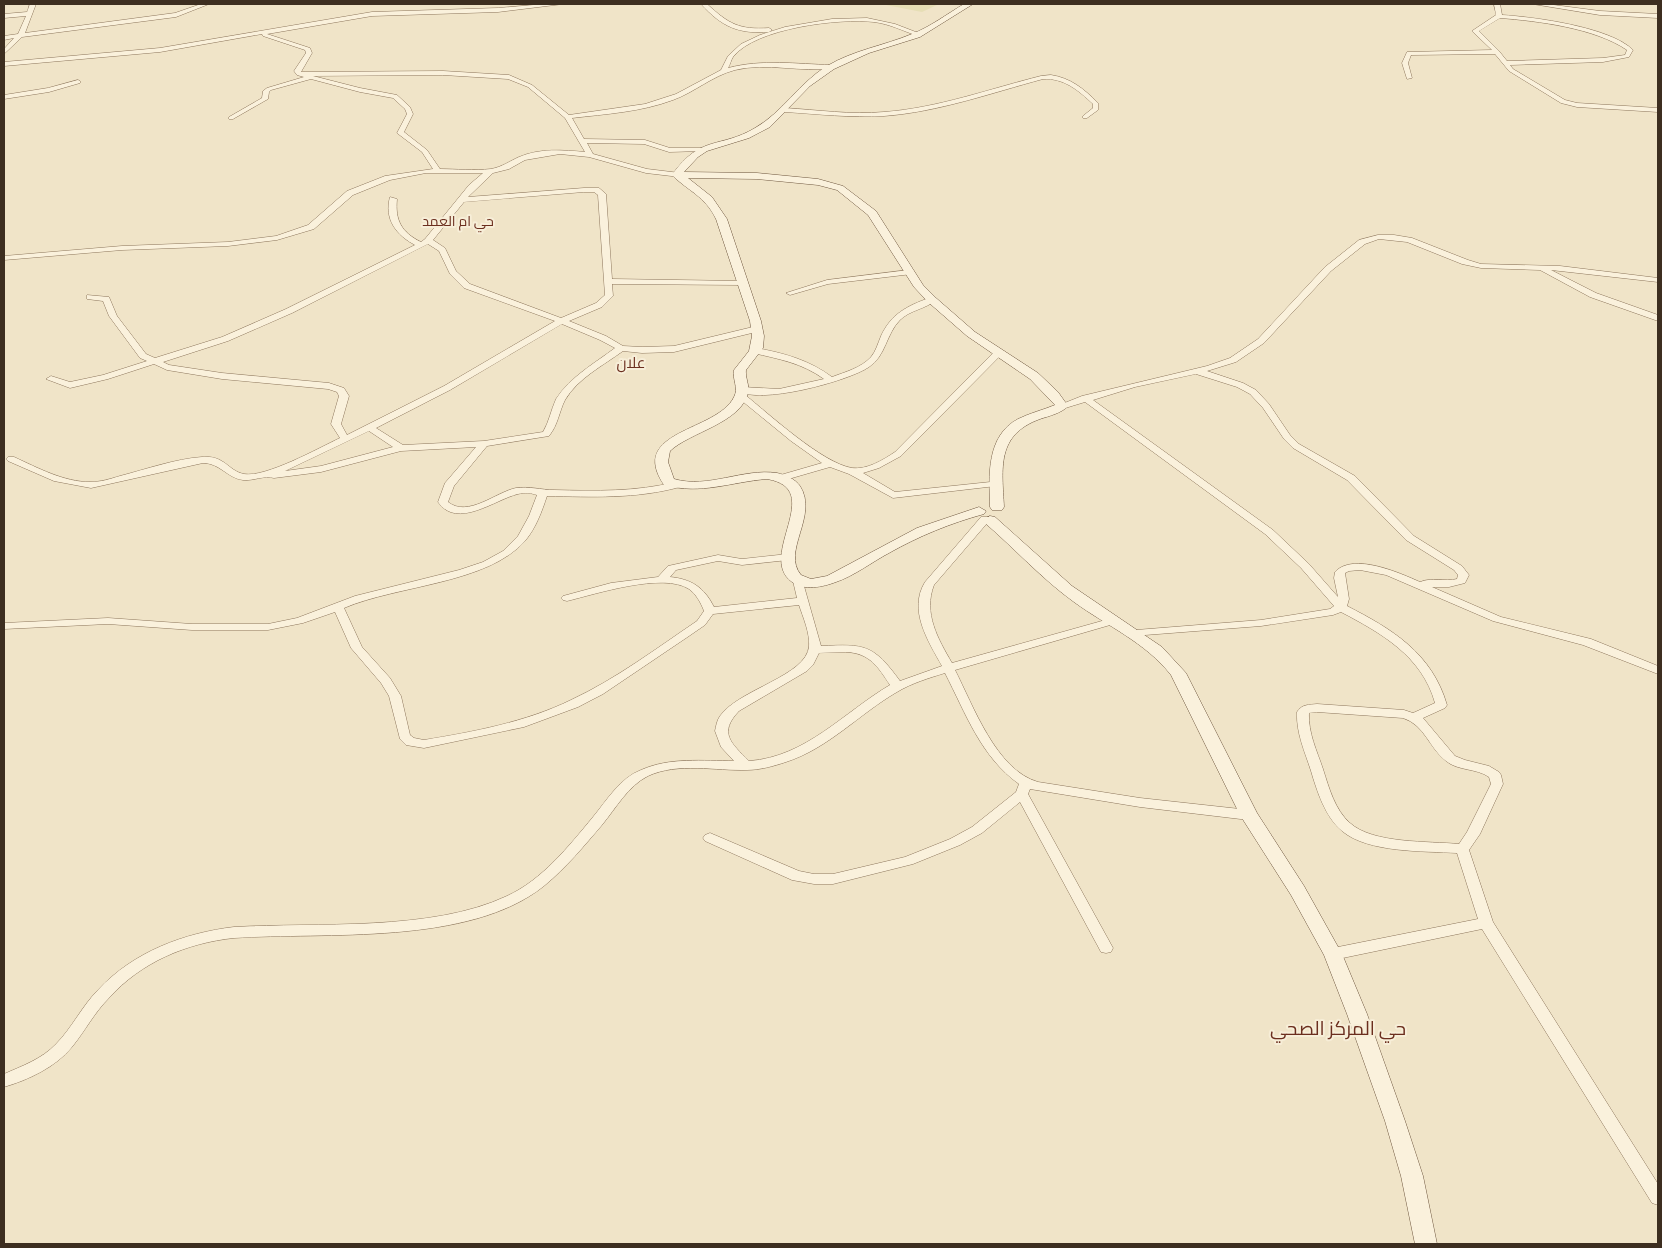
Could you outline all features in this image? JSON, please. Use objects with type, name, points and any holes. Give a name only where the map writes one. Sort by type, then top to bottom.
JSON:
[{"type":"street","points":[[4,52],[21,35],[33,4]]},
{"type":"street","points":[[4,38],[176,15],[206,4]]},
{"type":"street","points":[[4,64],[137,53],[261,34],[355,16],[401,12],[490,11],[560,4]]},
{"type":"street","points":[[704,4],[734,29],[752,32],[837,20],[867,20],[893,25],[918,34]]},
{"type":"street","points":[[584,141],[645,142],[667,150],[702,149],[755,132],[785,110],[811,81],[831,67],[875,48],[918,34],[969,4]]},
{"type":"street","points":[[1497,4],[1499,16]]},
{"type":"street","points":[[1536,4],[1600,13],[1658,16]]},
{"type":"street","points":[[401,12],[430,6]]},
{"type":"street","points":[[4,16],[28,14]]},
{"type":"street","points":[[1506,63],[1603,60],[1626,56],[1630,50],[1619,43],[1575,27],[1544,20],[1499,16],[1475,31],[1497,52],[1511,70],[1566,103],[1658,110]]},
{"type":"street","points":[[724,71],[725,63],[736,51],[764,36],[783,29]]},
{"type":"street","points":[[261,34],[308,49],[309,53],[297,71],[299,74]]},
{"type":"street","points":[[1409,78],[1405,64],[1408,52],[1497,52]]},
{"type":"street","points":[[568,117],[665,101],[679,96],[724,71],[735,68],[757,66],[831,67]]},
{"type":"street","points":[[299,74],[443,73],[502,76],[530,86],[568,117],[584,141],[590,155]]},
{"type":"street","points":[[299,74],[308,78],[398,97],[408,108],[410,114],[400,133],[425,151],[437,170]]},
{"type":"street","points":[[785,110],[847,114],[897,112],[948,102],[1049,76],[1066,80],[1096,104],[1096,108],[1085,117]]},
{"type":"street","points":[[231,118],[265,99],[266,91],[269,89],[308,78]]},
{"type":"street","points":[[4,97],[49,90],[78,82]]},
{"type":"street","points":[[677,175],[695,154],[702,149]]},
{"type":"street","points":[[4,258],[122,248],[242,243],[288,236],[318,223],[344,197],[357,189],[402,174],[437,170],[490,171],[506,167],[523,158],[560,152],[590,155],[646,170],[677,175],[740,175],[802,180],[835,186],[848,193],[872,213],[909,272],[932,300],[971,334],[1034,376],[1054,395],[1062,406]]},
{"type":"street","points":[[51,379],[64,384],[77,384],[155,362],[225,339],[269,320],[424,243],[477,181],[490,171]]},
{"type":"street","points":[[676,486],[669,482],[666,476],[661,459],[664,450],[673,442],[726,412],[741,393],[739,372],[741,366],[750,360],[756,351],[758,342],[757,328],[735,257],[718,212],[700,192],[677,175]]},
{"type":"street","points":[[260,476],[370,428],[455,384],[561,321],[600,305],[606,300],[610,293],[604,212],[602,194],[600,192],[584,190],[461,200]]},
{"type":"street","points":[[394,199],[392,211],[394,223],[401,232],[442,250],[452,272],[467,286],[561,321],[603,338],[621,348],[656,350],[685,347],[757,328]]},
{"type":"street","points":[[1106,948],[1024,788],[993,752],[971,718],[930,633],[924,608],[924,592],[991,514],[998,459],[1008,432],[1023,422],[1085,398],[1197,371],[1233,360],[1251,349],[1269,332],[1320,275],[1355,247],[1372,238],[1384,236],[1400,237],[1476,265],[1540,267],[1658,280]]},
{"type":"street","points":[[1540,267],[1593,295],[1658,318]]},
{"type":"street","points":[[790,293],[827,282],[909,272]]},
{"type":"street","points":[[608,281],[742,283]]},
{"type":"street","points":[[90,297],[106,299],[113,316],[139,351],[155,362],[182,370],[337,388],[343,391],[344,396],[336,426],[340,434],[346,439]]},
{"type":"street","points":[[741,393],[783,391],[831,380],[869,364],[878,353],[889,329],[900,315],[932,300]]},
{"type":"street","points":[[11,460],[53,477],[89,485],[209,460],[221,462],[243,477],[260,476],[321,469],[401,448],[484,444],[546,434],[550,430],[557,405],[564,394],[621,348]]},
{"type":"street","points":[[756,351],[805,363],[831,380]]},
{"type":"street","points":[[852,471],[874,466],[898,454],[999,352]]},
{"type":"street","points":[[1197,371],[1253,392],[1296,446],[1351,478],[1405,534],[1458,568],[1464,575],[1461,581],[1449,584],[1416,582]]},
{"type":"street","points":[[741,393],[798,442],[832,463],[852,471],[888,493],[899,496],[996,482]]},
{"type":"street","points":[[1085,398],[1269,532],[1305,566],[1341,607],[1382,628],[1410,651],[1436,687],[1441,704],[1438,708],[1416,717]]},
{"type":"street","points":[[370,428],[401,448]]},
{"type":"street","points":[[484,444],[450,485],[443,502],[445,505],[457,509],[475,510],[516,491],[534,490],[543,493],[652,492],[676,486],[699,486],[761,476],[780,478],[832,463]]},
{"type":"street","points":[[780,478],[793,487],[799,504],[788,556],[792,575],[798,581],[808,584],[832,579],[902,541],[940,523],[991,514]]},
{"type":"street","points":[[4,626],[108,621],[192,626],[268,627],[299,621],[338,608],[350,601],[378,591],[459,574],[488,562],[510,550],[522,539],[530,526],[543,493]]},
{"type":"street","points":[[991,514],[1064,587],[1113,621],[1136,634],[1162,655],[1178,673],[1249,815],[1298,891],[1333,954],[1358,1014],[1395,1120],[1412,1176],[1421,1242]]},
{"type":"street","points":[[661,580],[674,567],[714,558],[742,562],[788,556]]},
{"type":"street","points":[[1136,634],[1261,623],[1333,612],[1341,607],[1344,595],[1339,574],[1347,568],[1360,567],[1379,570],[1416,582],[1497,619],[1587,642],[1658,670]]},
{"type":"street","points":[[567,598],[603,587],[672,580],[691,586],[707,602],[710,610]]},
{"type":"street","points":[[747,766],[725,744],[721,734],[722,726],[727,716],[742,701],[794,676],[811,660],[816,650],[798,581]]},
{"type":"street","points":[[338,608],[356,648],[382,676],[395,696],[404,736],[410,742],[424,744],[524,723],[574,704],[599,691],[685,634],[701,622],[710,610],[803,601]]},
{"type":"street","points":[[4,1081],[55,1055],[64,1047],[107,988],[145,962],[173,946],[200,938],[254,932],[408,925],[492,910],[517,898],[537,884],[566,858],[628,782],[636,776],[663,767],[679,765],[747,766],[770,763],[808,747],[897,686],[948,668],[1113,621]]},
{"type":"street","points":[[816,650],[858,648],[868,651],[876,657],[897,686]]},
{"type":"street","points":[[1317,708],[1404,714],[1416,717],[1428,728],[1451,759],[1493,773],[1497,780],[1472,834],[1462,849],[1378,840],[1356,834],[1347,828],[1331,806],[1318,776],[1302,718],[1304,710],[1317,708]]},
{"type":"street","points":[[710,838],[797,876],[814,879],[833,879],[908,861],[955,842],[977,830],[1024,788],[1249,815]]},
{"type":"street","points":[[1462,849],[1486,923],[1658,1198]]},
{"type":"street","points":[[1333,954],[1486,923]]},
{"type":"shaded area","points":[[881,4],[939,4],[922,12]]},
{"type":"district","name":"حي ام العمد","points":[[458,221]]},
{"type":"district","name":"علان","points":[[631,363]]},
{"type":"district","name":"حي المركز الصحي","points":[[1338,1028]]}]
